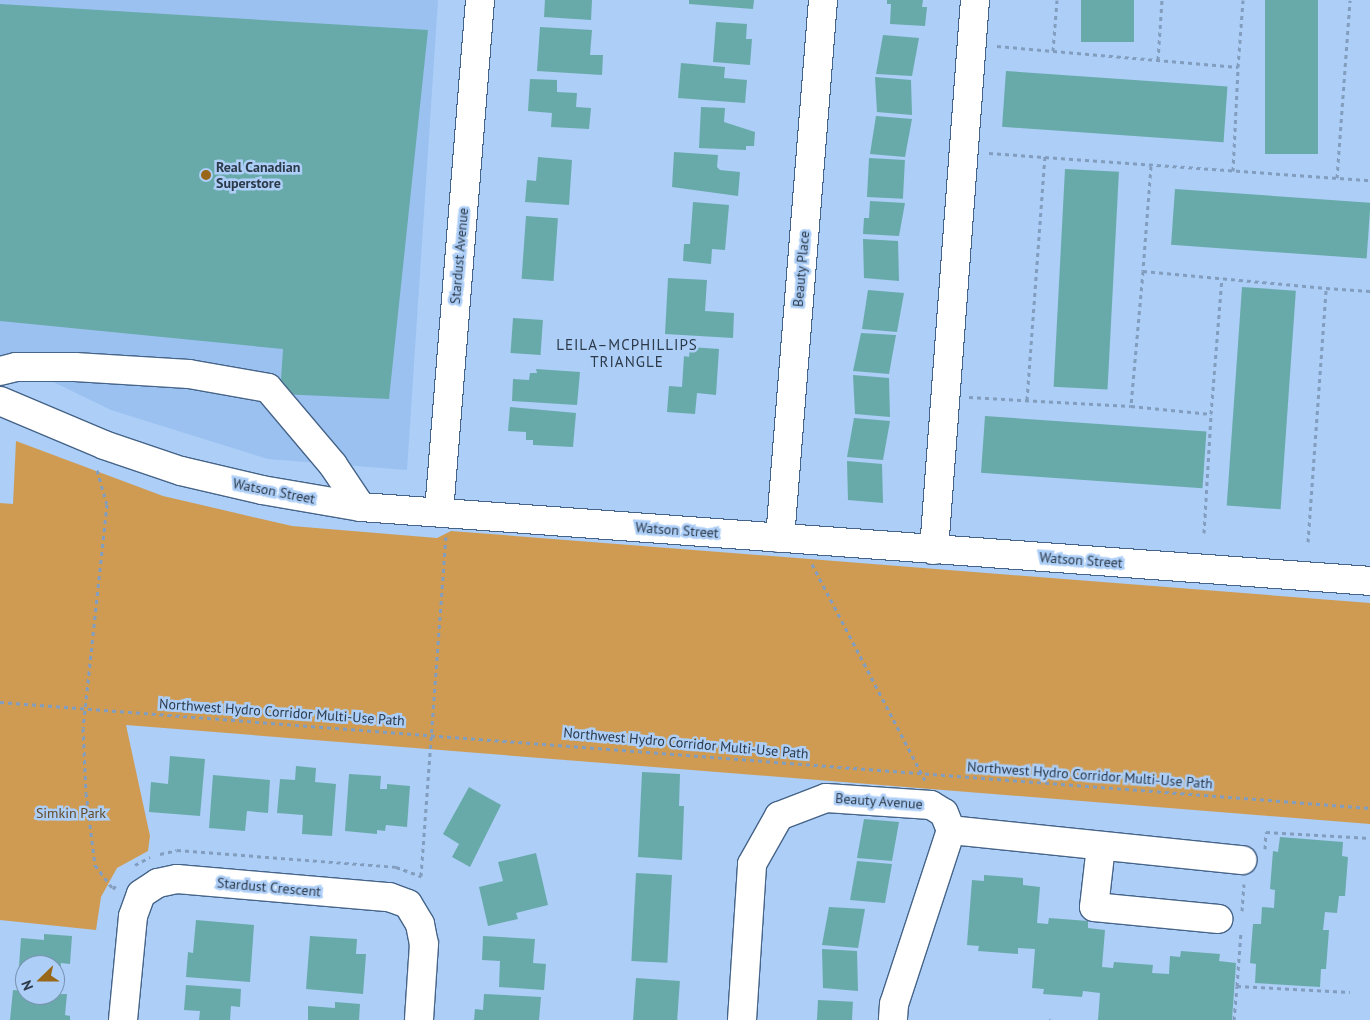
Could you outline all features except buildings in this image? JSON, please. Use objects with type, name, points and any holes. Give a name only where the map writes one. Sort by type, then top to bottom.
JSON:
[{"type":"street","name":"Stardust Avenue","points":[[443,512],[480,0]]},
{"type":"street","name":"Beauty Place","points":[[789,539],[823,0]]},
{"type":"street","points":[[934,550],[975,0]]},
{"type":"street","points":[[0,371],[16,367],[75,367],[180,373],[268,388],[333,465],[362,507]]},
{"type":"street","name":"Watson Street","points":[[0,401],[84,437],[181,471],[262,490],[362,507],[1370,581]]},
{"type":"street","name":"Beauty Avenue","points":[[742,1020],[752,864],[779,816],[826,798],[931,805],[944,813],[951,830]]},
{"type":"street","points":[[893,1020],[894,1004],[951,830],[1101,846],[1250,866]]},
{"type":"street","points":[[1101,846],[1094,907],[1234,918]]},
{"type":"street","name":"Stardust Crescent","points":[[123,1020],[133,916],[141,894],[158,883],[177,879],[389,897],[408,904],[420,924],[424,944],[419,1020]]},
{"type":"path","points":[[1053,51],[1057,0]]},
{"type":"path","points":[[1158,60],[1162,0]]},
{"type":"path","points":[[1233,171],[1243,0]]},
{"type":"path","points":[[1337,178],[1350,0]]},
{"type":"path","points":[[972,44],[1238,66]]},
{"type":"path","points":[[983,153],[1370,180]]},
{"type":"path","points":[[1027,400],[1045,157]]},
{"type":"path","points":[[1131,406],[1151,166]]},
{"type":"path","points":[[1143,271],[1370,291]]},
{"type":"path","points":[[1204,533],[1222,278]]},
{"type":"path","points":[[1308,542],[1326,288]]},
{"type":"path","points":[[966,407],[966,397],[1131,406],[1211,414]]},
{"type":"path","points":[[84,437],[107,504],[83,728],[86,793],[95,865],[113,890]]},
{"type":"path","points":[[421,876],[432,734],[443,512]]},
{"type":"path","points":[[789,539],[923,774],[931,805]]},
{"type":"path","name":"Northwest Hydro Corridor Multi-Use Path","points":[[0,702],[1370,808]]},
{"type":"path","points":[[1234,1020],[1238,986],[1234,918],[1250,866],[1266,832],[1370,838]]},
{"type":"path","points":[[1238,986],[1350,992]]},
{"type":"shaded area","name":"Real Canadian Superstore","points":[[0,0],[438,0],[407,470],[268,459],[111,410],[0,356]]},
{"type":"green space","name":"Simkin Park","points":[[16,441],[163,496],[292,526],[437,538],[451,531],[1370,603],[1370,824],[126,725],[150,836],[148,851],[117,868],[101,897],[96,930],[0,920],[0,503],[13,504]]},
{"type":"place","name":"Real Canadian Superstore","points":[[206,175]]},
{"type":"district","name":"LEILA–MCPHILLIPS TRIANGLE","points":[[627,352]]}]
